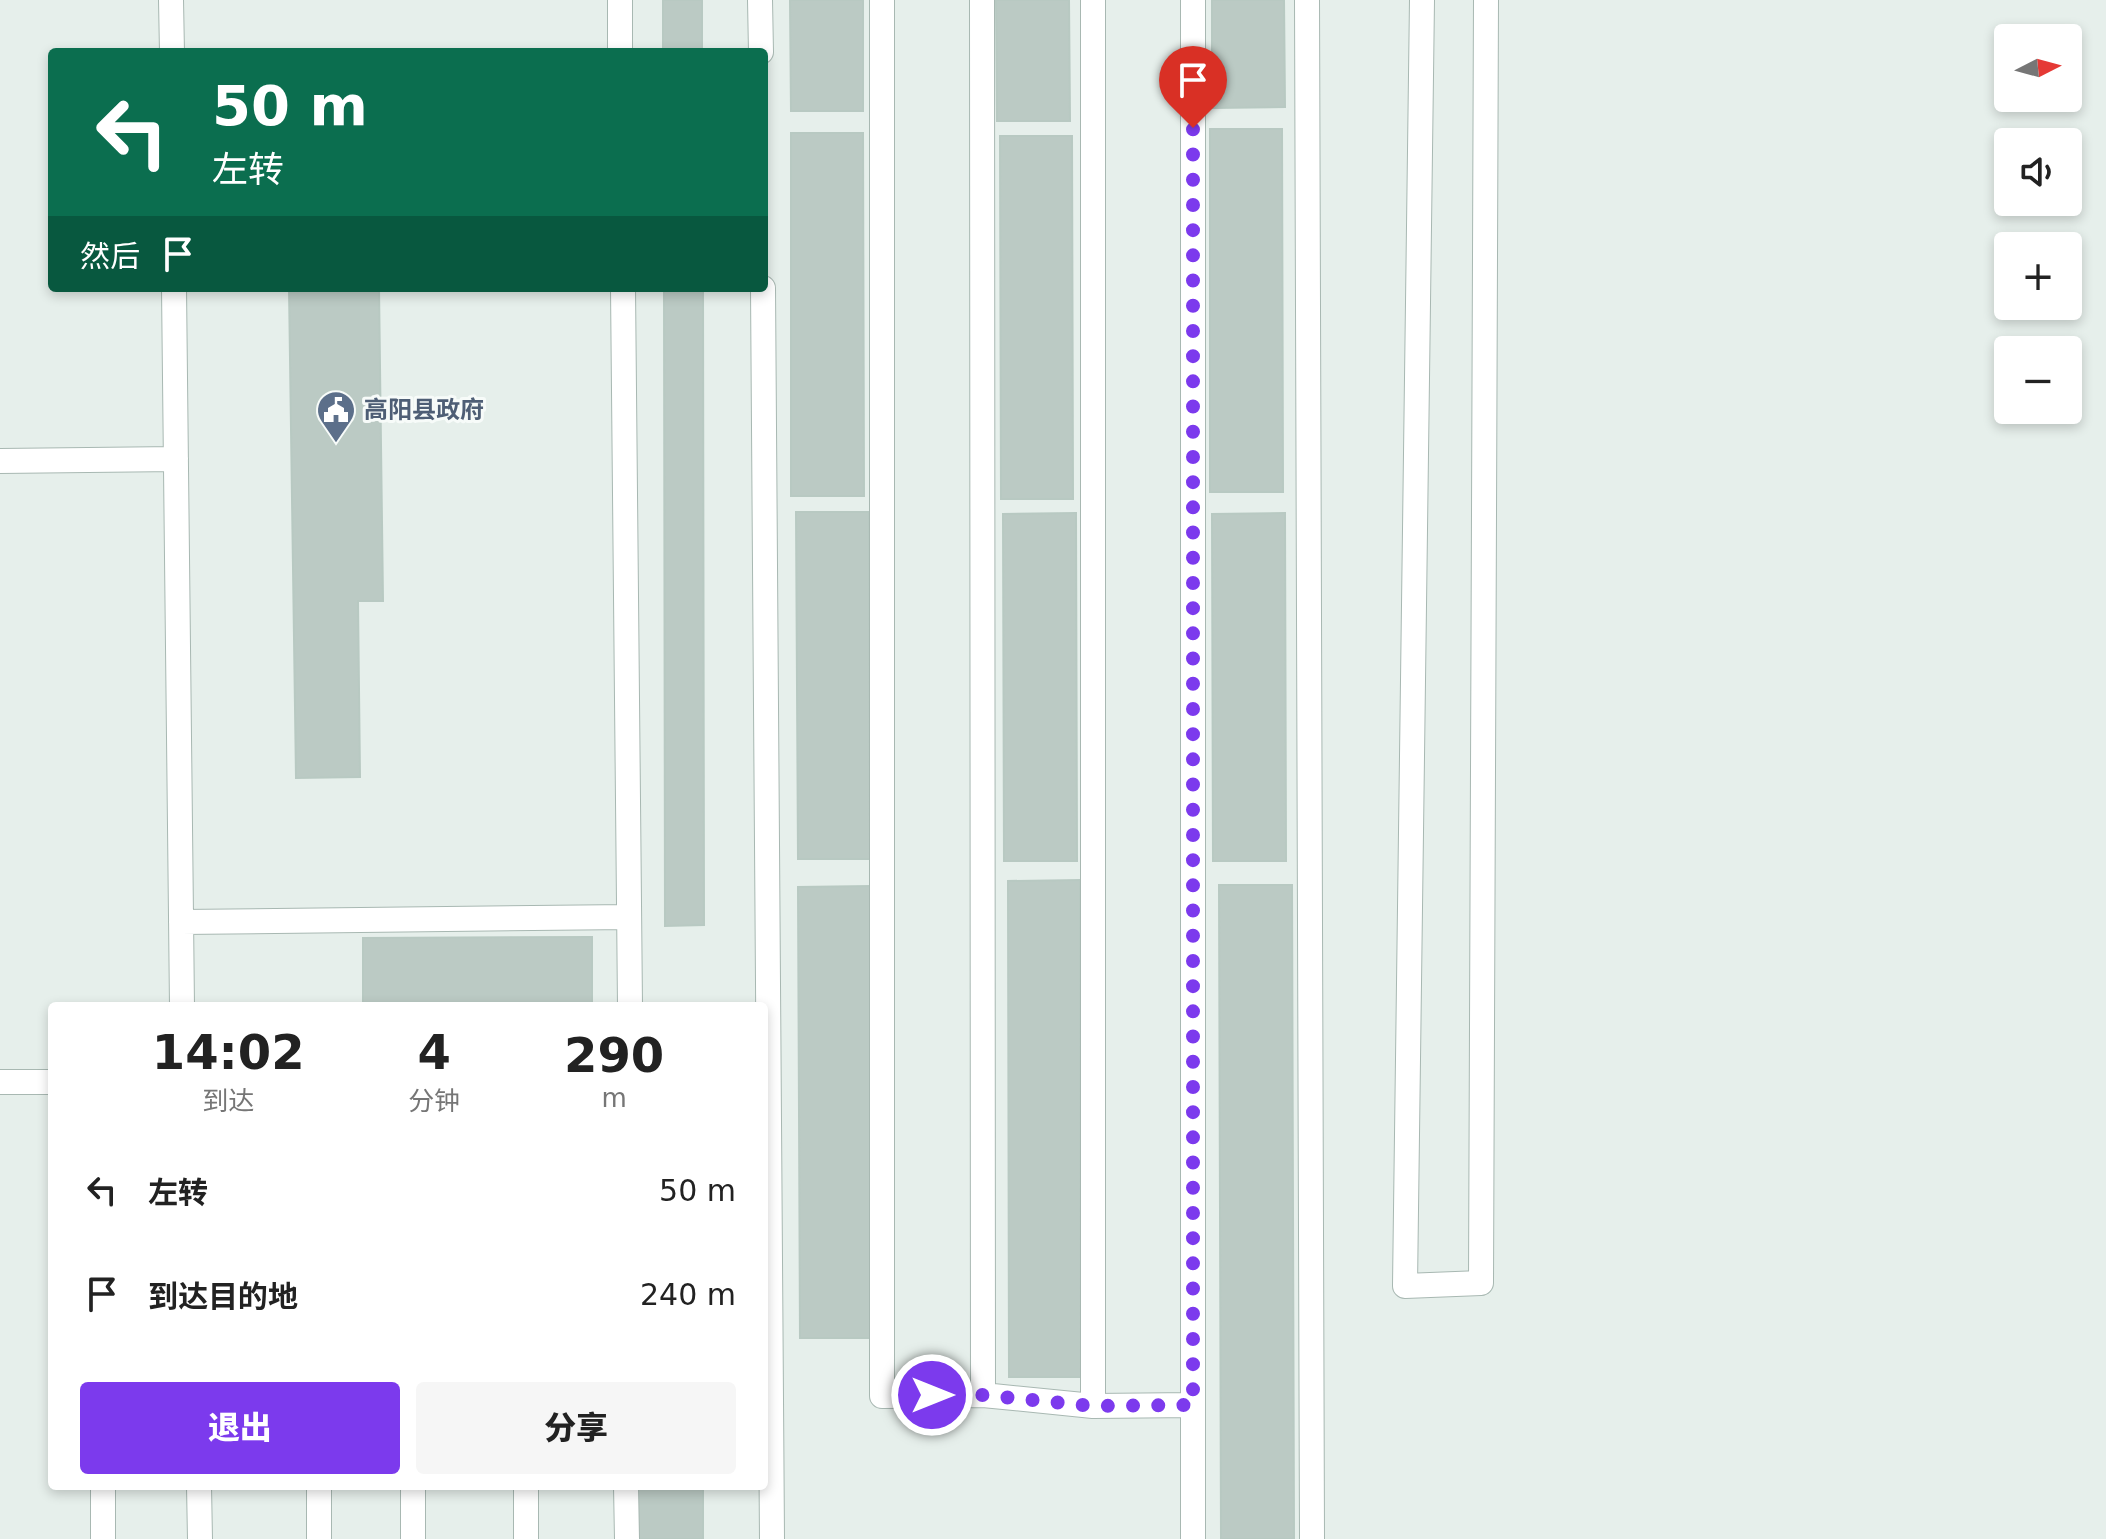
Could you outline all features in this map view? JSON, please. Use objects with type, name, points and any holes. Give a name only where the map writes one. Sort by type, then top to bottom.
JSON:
[{"type":"street","points":[[171,0],[172,48]]},
{"type":"street","points":[[620,0],[620,48]]},
{"type":"street","points":[[760,0],[761,48]]},
{"type":"street","points":[[882,0],[882,1396],[983,1395],[1093,1406],[1193,1405]]},
{"type":"street","points":[[982,0],[983,1395]]},
{"type":"street","points":[[1093,0],[1093,1406]]},
{"type":"street","points":[[1193,0],[1193,1539]]},
{"type":"street","points":[[1307,0],[1312,1539]]},
{"type":"street","points":[[1422,0],[1405,1286],[1481,1283],[1486,0]]},
{"type":"street","points":[[174,292],[182,1002]]},
{"type":"street","points":[[623,292],[630,1002]]},
{"type":"street","points":[[763,292],[766,1002]]},
{"type":"street","points":[[0,461],[176,459]]},
{"type":"street","points":[[181,922],[629,917]]},
{"type":"street","points":[[0,1082],[48,1082]]},
{"type":"street","points":[[768,1332],[772,1539]]},
{"type":"street","points":[[103,1490],[103,1539]]},
{"type":"street","points":[[199,1490],[200,1539]]},
{"type":"street","points":[[319,1490],[319,1539]]},
{"type":"street","points":[[413,1490],[413,1539]]},
{"type":"street","points":[[526,1490],[526,1539]]},
{"type":"street","points":[[626,1490],[627,1539]]},
{"type":"building","points":[[663,0],[702,0],[702,48],[663,48]]},
{"type":"building","points":[[790,0],[863,0],[863,111],[791,111]]},
{"type":"building","points":[[996,0],[1069,0],[1070,121],[997,121]]},
{"type":"building","points":[[1212,0],[1284,0],[1285,107],[1212,108]]},
{"type":"building","points":[[1210,129],[1282,129],[1283,492],[1210,492]]},
{"type":"building","points":[[791,133],[863,133],[864,496],[791,496]]},
{"type":"building","points":[[1000,136],[1072,136],[1073,499],[1001,499]]},
{"type":"building","name":"高阳县政府","points":[[289,292],[379,292],[383,601],[358,601],[360,777],[296,778]]},
{"type":"building","points":[[664,292],[703,292],[704,925],[665,926]]},
{"type":"building","points":[[796,512],[869,512],[870,859],[798,859]]},
{"type":"building","points":[[1076,513],[1077,861],[1004,861],[1003,514]]},
{"type":"building","points":[[1285,513],[1286,861],[1213,861],[1212,514]]},
{"type":"building","points":[[1080,880],[1081,1377],[1009,1377],[1008,881]]},
{"type":"building","points":[[1219,885],[1292,885],[1294,1539],[1221,1539]]},
{"type":"building","points":[[871,886],[873,1338],[800,1338],[798,887]]},
{"type":"building","points":[[592,937],[592,1002],[363,1002],[363,938]]},
{"type":"building","points":[[637,1490],[703,1490],[703,1539],[637,1539]]},
{"type":"place","name":"高阳县政府","points":[[336,444]]},
{"type":"route","points":[[932,1395],[983,1395],[1093,1406],[1193,1405],[1193,128]]}]
